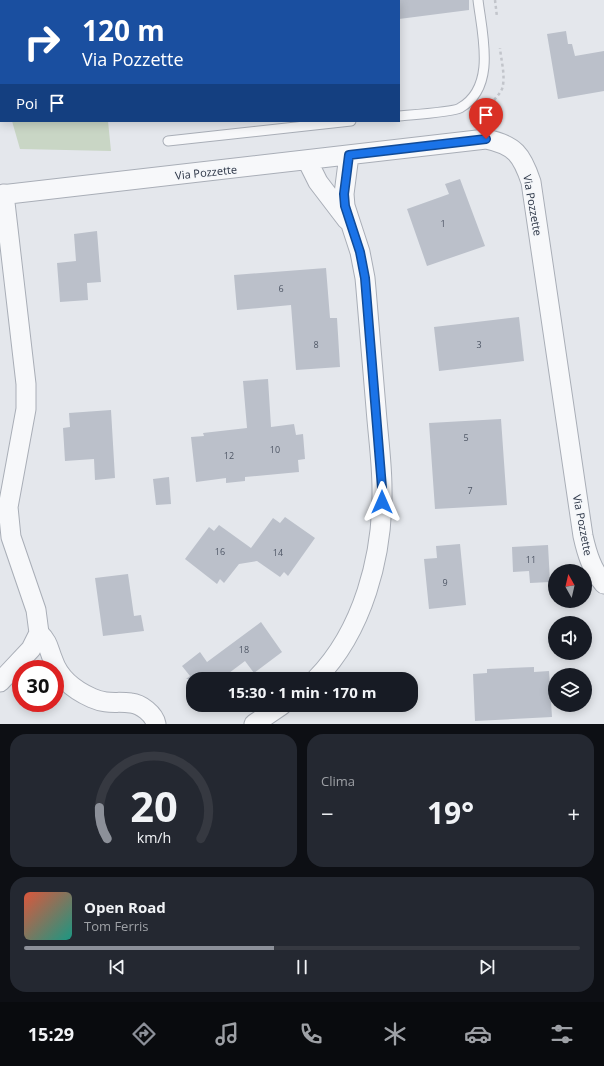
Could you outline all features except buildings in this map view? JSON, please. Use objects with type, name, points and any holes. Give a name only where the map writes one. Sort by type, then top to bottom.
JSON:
[{"type":"street","name":"Via Pozzette","points":[[2,194],[486,139],[510,146],[520,155],[531,182],[583,536],[588,557],[597,576],[604,584]]},
{"type":"street","points":[[323,672],[331,664],[354,624],[371,577],[381,530],[382,488],[365,278],[360,252],[350,223],[344,194],[349,155]]},
{"type":"street","points":[[307,160],[318,182],[350,223]]},
{"type":"street","points":[[2,194],[26,384],[26,409],[8,507],[11,537],[36,610],[40,633],[47,641],[53,661],[62,677],[73,688],[92,698],[104,702],[132,703],[145,709],[156,724]]},
{"type":"street","points":[[0,682],[31,650],[40,633]]},
{"type":"street","points":[[254,724],[272,712]]},
{"type":"lane","points":[[400,116],[459,109],[472,98],[480,86],[485,69],[478,0]]},
{"type":"lane","points":[[168,141],[342,122]]},
{"type":"green space","points":[[12,122],[108,122],[111,151],[20,149]]},
{"type":"route","points":[[382,502],[365,278],[360,252],[345,206],[345,174],[349,155],[486,139]]}]
